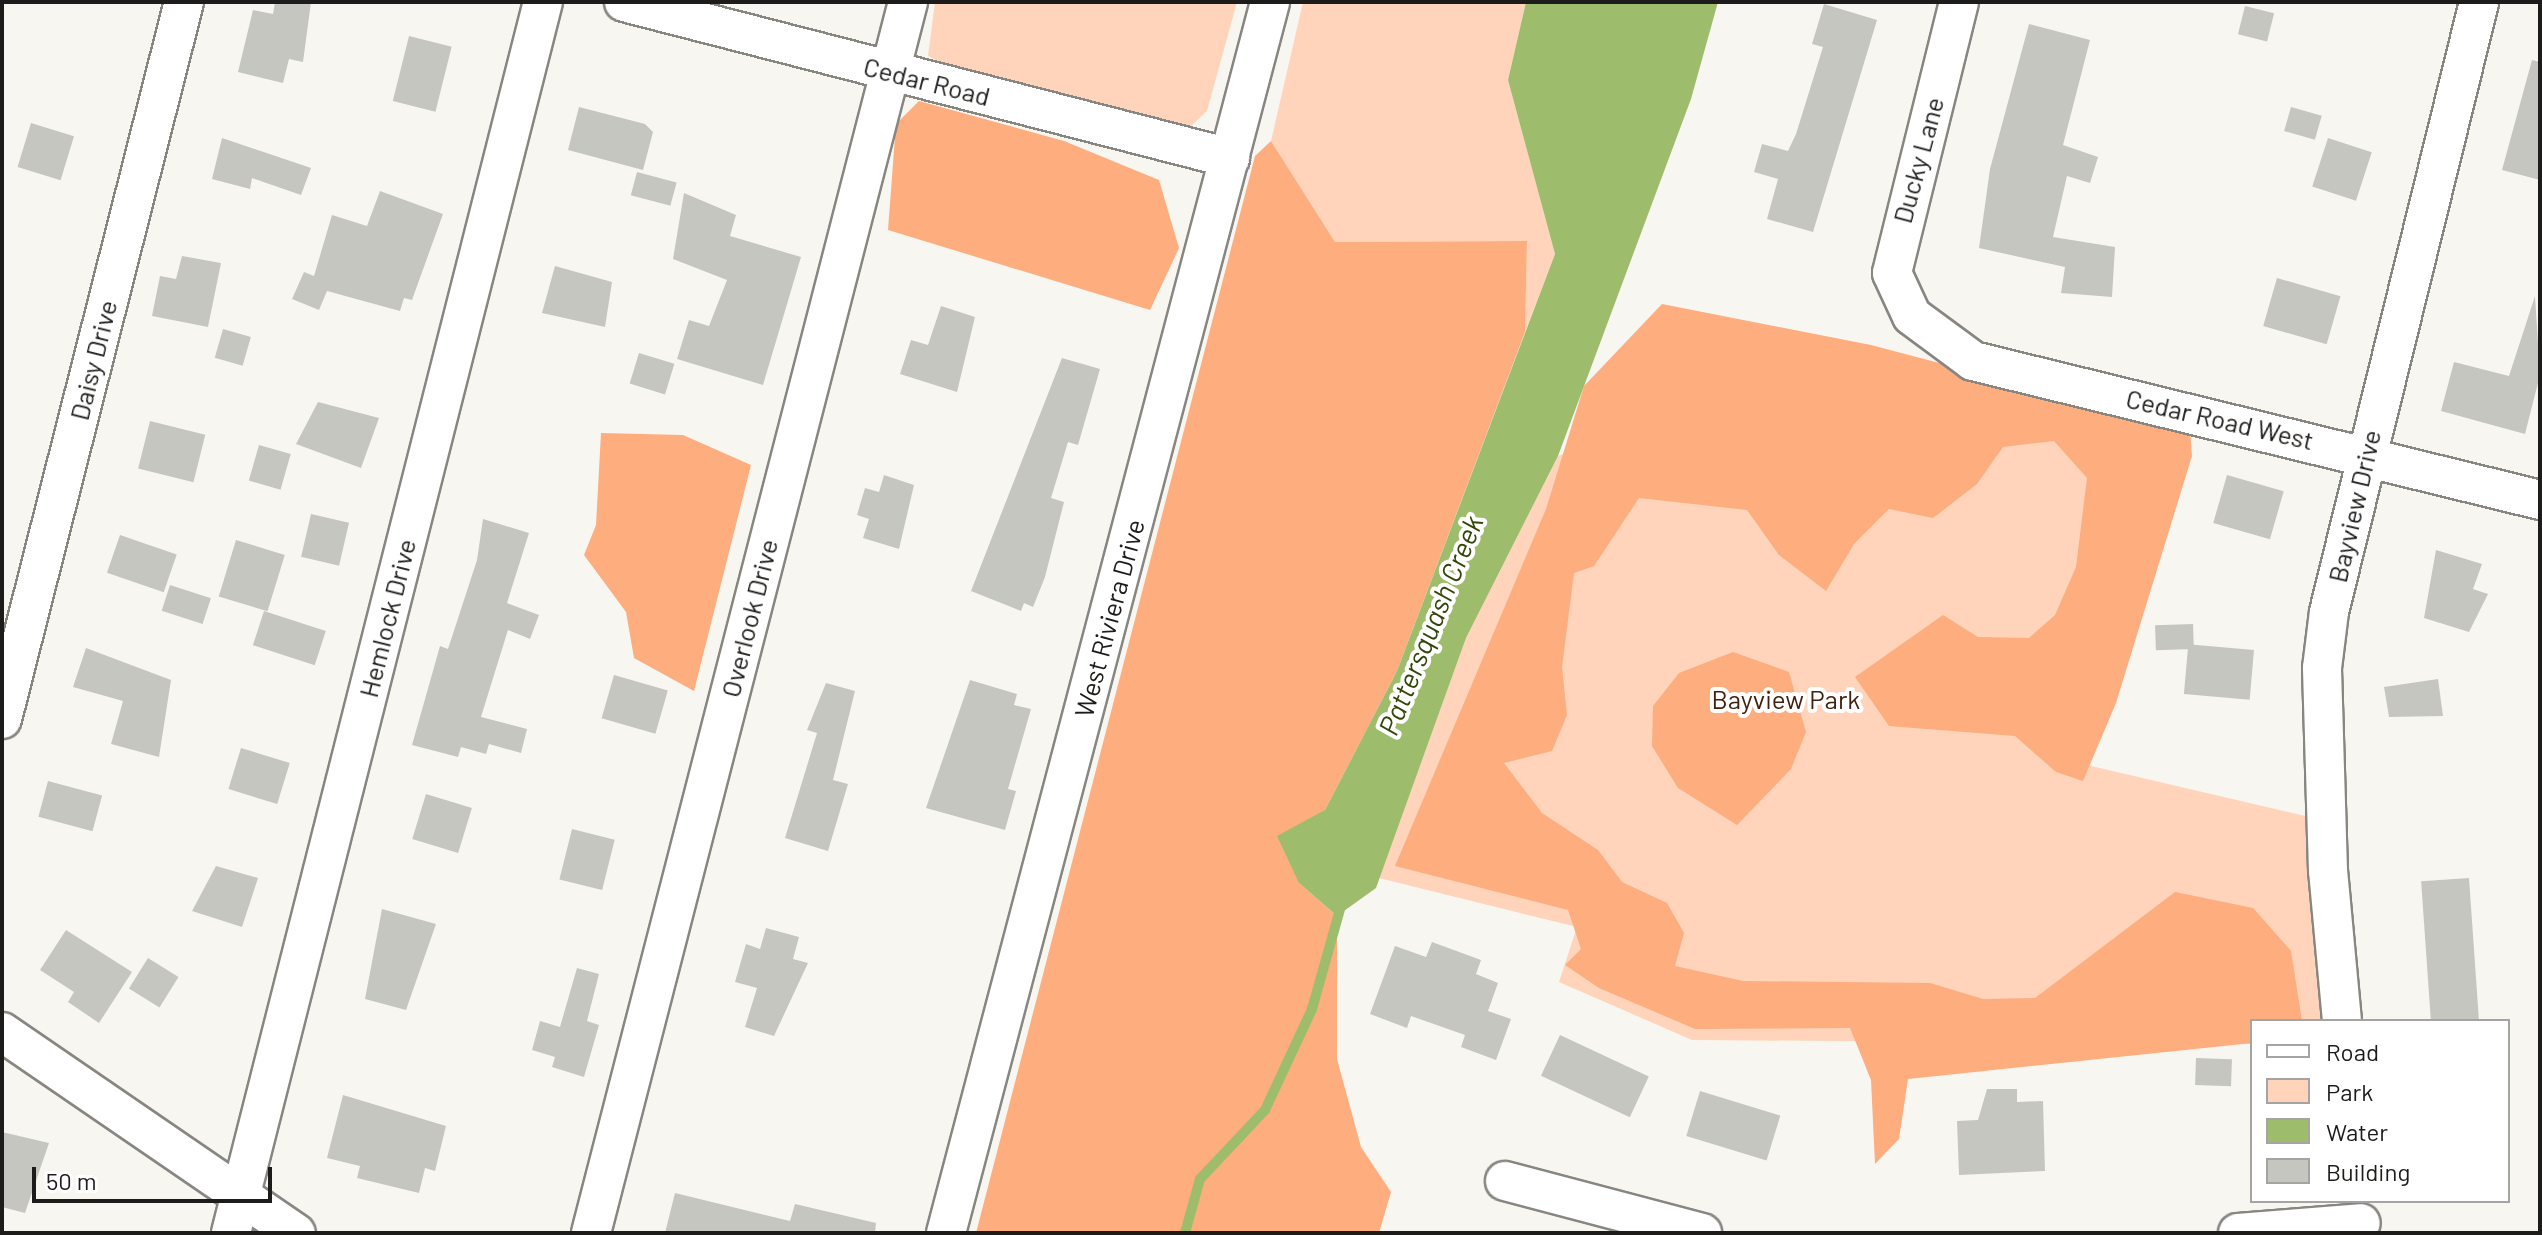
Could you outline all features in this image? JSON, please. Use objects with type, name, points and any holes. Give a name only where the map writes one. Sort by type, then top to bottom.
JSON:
[{"type":"street","name":"Daisy Drive","points":[[2,719],[184,2]]},
{"type":"street","name":"Hemlock Drive","points":[[231,1233],[543,2]]},
{"type":"street","name":"Cedar Road","points":[[624,2],[1230,158]]},
{"type":"street","name":"Overlook Drive","points":[[591,1233],[908,2]]},
{"type":"street","name":"West Riviera Drive","points":[[946,1233],[1270,2]]},
{"type":"street","name":"Ducky Lane","points":[[1912,316],[1892,273],[1959,2]]},
{"type":"street","name":"Bayview Drive","points":[[2342,1019],[2322,668],[2367,454],[2479,2]]},
{"type":"street","name":"Cedar Road West","points":[[1912,316],[1973,361],[2367,454],[2540,500]]},
{"type":"street","points":[[2,1032],[296,1233]]},
{"type":"street","points":[[1505,1181],[1702,1233]]},
{"type":"street","points":[[2238,1233],[2361,1219]]},
{"type":"green space","points":[[935,2],[1237,2],[1207,111],[1191,126],[944,64],[928,56]]},
{"type":"green space","points":[[1303,2],[1526,2],[1508,80],[1555,254],[1525,332],[1527,241],[1335,242],[1271,141]]},
{"type":"green space","points":[[919,101],[1064,141],[1159,180],[1179,248],[1150,310],[888,230],[896,124]]},
{"type":"green space","points":[[1271,141],[1335,242],[1527,241],[1525,332],[1397,671],[1325,810],[1299,883],[1337,916],[1337,1059],[1361,1147],[1391,1192],[1379,1233],[976,1233],[1255,156]]},
{"type":"green space","points":[[1662,304],[1871,345],[2190,429],[2192,456],[2116,703],[2083,781],[2056,772],[2015,736],[1889,726],[1855,677],[1943,615],[1978,637],[2029,638],[2055,615],[2076,567],[2087,478],[2054,441],[2003,447],[1977,484],[1933,518],[1889,509],[1854,544],[1826,591],[1779,555],[1747,510],[1639,498],[1594,566],[1574,573],[1562,667],[1567,715],[1552,751],[1504,763],[1542,813],[1598,850],[1622,882],[1667,903],[1684,933],[1675,966],[1743,981],[1930,983],[1983,999],[2035,998],[2175,892],[2253,908],[2291,951],[2302,1019],[2250,1019],[2250,1043],[1908,1079],[1899,1139],[1875,1164],[1871,1080],[1850,1028],[1695,1029],[1599,988],[1565,965],[1581,949],[1568,910],[1395,866],[1546,509],[1584,386]]},
{"type":"green space","name":"Bayview Park","points":[[1826,350],[2182,436],[2087,765],[2314,818],[2330,1019],[2250,1019],[2250,1044],[1692,1040],[1559,982],[1577,927],[1379,878],[1466,638],[1558,456]]},
{"type":"green space","points":[[601,433],[683,435],[751,465],[694,691],[634,658],[626,612],[584,555],[596,525]]},
{"type":"green space","points":[[1733,652],[1789,672],[1806,732],[1791,769],[1737,825],[1678,788],[1652,746],[1653,706],[1679,673]]},
{"type":"water","points":[[1526,2],[1718,2],[1691,99],[1558,456],[1466,638],[1376,888],[1337,916],[1299,883],[1277,836],[1325,810],[1397,671],[1555,254],[1508,80]]},
{"type":"building","points":[[275,2],[311,2],[303,62],[289,59],[283,83],[238,72],[253,10],[273,14]]},
{"type":"building","points":[[1824,4],[1877,20],[1813,232],[1767,219],[1778,179],[1754,172],[1762,144],[1788,151],[1796,134],[1823,47],[1812,44]]},
{"type":"building","points":[[2245,6],[2274,13],[2267,41],[2238,34]]},
{"type":"building","points":[[2029,24],[2090,40],[2063,145],[2098,157],[2090,183],[2067,176],[2053,237],[2115,247],[2112,297],[2061,293],[2065,267],[1979,248],[1990,169]]},
{"type":"building","points":[[409,36],[452,47],[435,112],[393,101]]},
{"type":"building","points":[[2532,60],[2540,62],[2540,180],[2502,170]]},
{"type":"building","points":[[579,107],[645,124],[653,132],[643,170],[568,150]]},
{"type":"building","points":[[2291,107],[2322,116],[2315,140],[2284,131]]},
{"type":"building","points":[[31,123],[74,136],[61,180],[18,167]]},
{"type":"building","points":[[222,138],[311,168],[301,195],[252,178],[250,189],[212,179]]},
{"type":"building","points":[[2328,138],[2372,152],[2356,201],[2312,187]]},
{"type":"building","points":[[637,172],[677,183],[670,206],[631,195]]},
{"type":"building","points":[[380,191],[443,214],[412,300],[404,298],[400,311],[327,291],[319,310],[292,299],[304,272],[314,276],[332,215],[367,226]]},
{"type":"building","points":[[684,193],[736,215],[730,236],[801,257],[763,385],[677,359],[689,320],[709,326],[727,280],[673,259]]},
{"type":"building","points":[[182,256],[221,263],[208,327],[152,316],[160,276],[176,279]]},
{"type":"building","points":[[555,266],[612,282],[605,327],[542,313]]},
{"type":"building","points":[[2277,278],[2340,296],[2327,344],[2263,326]]},
{"type":"building","points":[[2535,296],[2540,375],[2525,434],[2441,411],[2454,362],[2509,376]]},
{"type":"building","points":[[941,306],[975,317],[957,392],[900,374],[911,340],[928,345]]},
{"type":"building","points":[[223,329],[251,337],[243,366],[215,358]]},
{"type":"building","points":[[639,353],[674,364],[665,394],[630,384]]},
{"type":"building","points":[[1062,358],[1100,369],[1078,445],[1068,442],[1051,498],[1064,502],[1045,577],[1033,607],[1024,603],[1021,611],[971,591]]},
{"type":"building","points":[[318,402],[379,418],[361,468],[296,444]]},
{"type":"building","points":[[150,421],[205,435],[193,482],[138,469]]},
{"type":"building","points":[[259,445],[291,454],[281,490],[249,481]]},
{"type":"building","points":[[884,475],[914,485],[899,549],[863,538],[869,519],[857,515],[865,488],[879,492]]},
{"type":"building","points":[[2227,475],[2284,491],[2270,539],[2213,523]]},
{"type":"building","points":[[311,514],[349,523],[339,566],[301,557]]},
{"type":"building","points":[[483,519],[529,533],[507,603],[539,615],[530,639],[508,630],[481,717],[527,729],[521,753],[489,744],[486,754],[461,747],[458,757],[412,745],[440,646],[448,649],[477,560]]},
{"type":"building","points":[[120,535],[177,555],[164,592],[107,573]]},
{"type":"building","points":[[236,540],[285,555],[268,611],[219,596]]},
{"type":"building","points":[[2436,550],[2482,564],[2473,589],[2488,594],[2469,632],[2424,618]]},
{"type":"building","points":[[170,585],[211,598],[203,624],[162,611]]},
{"type":"building","points":[[264,611],[326,631],[315,665],[253,645]]},
{"type":"building","points":[[2193,624],[2194,649],[2156,650],[2155,625]]},
{"type":"building","points":[[2188,644],[2254,650],[2250,700],[2184,694]]},
{"type":"building","points":[[86,648],[171,680],[159,757],[111,744],[123,701],[73,687]]},
{"type":"building","points":[[614,675],[668,690],[655,734],[602,718]]},
{"type":"building","points":[[2438,679],[2443,716],[2389,717],[2384,687]]},
{"type":"building","points":[[970,680],[1017,694],[1014,705],[1031,709],[1008,789],[1016,791],[1005,830],[926,808]]},
{"type":"building","points":[[826,683],[855,691],[833,780],[848,784],[828,851],[785,838],[817,733],[807,730]]},
{"type":"building","points":[[241,748],[290,763],[277,804],[228,789]]},
{"type":"building","points":[[48,781],[102,795],[93,831],[38,817]]},
{"type":"building","points":[[426,794],[472,808],[458,853],[412,839]]},
{"type":"building","points":[[572,829],[615,840],[602,890],[559,879]]},
{"type":"building","points":[[216,866],[258,878],[242,927],[192,911]]},
{"type":"building","points":[[2469,878],[2479,1019],[2431,1019],[2421,881]]},
{"type":"building","points":[[382,909],[436,924],[406,1010],[365,999]]},
{"type":"building","points":[[766,928],[799,937],[793,959],[808,963],[774,1036],[745,1027],[757,988],[735,982],[746,944],[760,949]]},
{"type":"building","points":[[66,930],[132,972],[99,1023],[68,1002],[74,992],[40,970]]},
{"type":"building","points":[[1432,942],[1481,960],[1476,974],[1498,983],[1488,1011],[1511,1019],[1496,1060],[1461,1047],[1465,1035],[1411,1016],[1407,1028],[1370,1014],[1395,946],[1426,957]]},
{"type":"building","points":[[148,958],[179,977],[159,1008],[129,989]]},
{"type":"building","points":[[577,968],[599,974],[587,1021],[599,1025],[584,1077],[552,1067],[555,1057],[532,1050],[540,1021],[560,1027]]},
{"type":"building","points":[[1560,1035],[1649,1076],[1630,1117],[1541,1076]]},
{"type":"building","points":[[2196,1058],[2232,1059],[2231,1086],[2195,1085]]},
{"type":"building","points":[[1987,1089],[2017,1089],[2017,1102],[2043,1101],[2045,1171],[1959,1175],[1957,1121],[1978,1120]]},
{"type":"building","points":[[1700,1091],[1780,1116],[1767,1161],[1686,1136]]},
{"type":"building","points":[[343,1095],[446,1126],[435,1171],[425,1168],[419,1193],[357,1178],[360,1166],[327,1158]]},
{"type":"building","points":[[2,1132],[49,1143],[25,1213],[2,1207]]},
{"type":"building","points":[[675,1193],[790,1221],[795,1204],[876,1223],[875,1233],[665,1233]]},
{"type":"waterway","name":"Pattersquash Creek","points":[[1185,1233],[1200,1179],[1265,1110],[1312,1009],[1341,906]]}]
